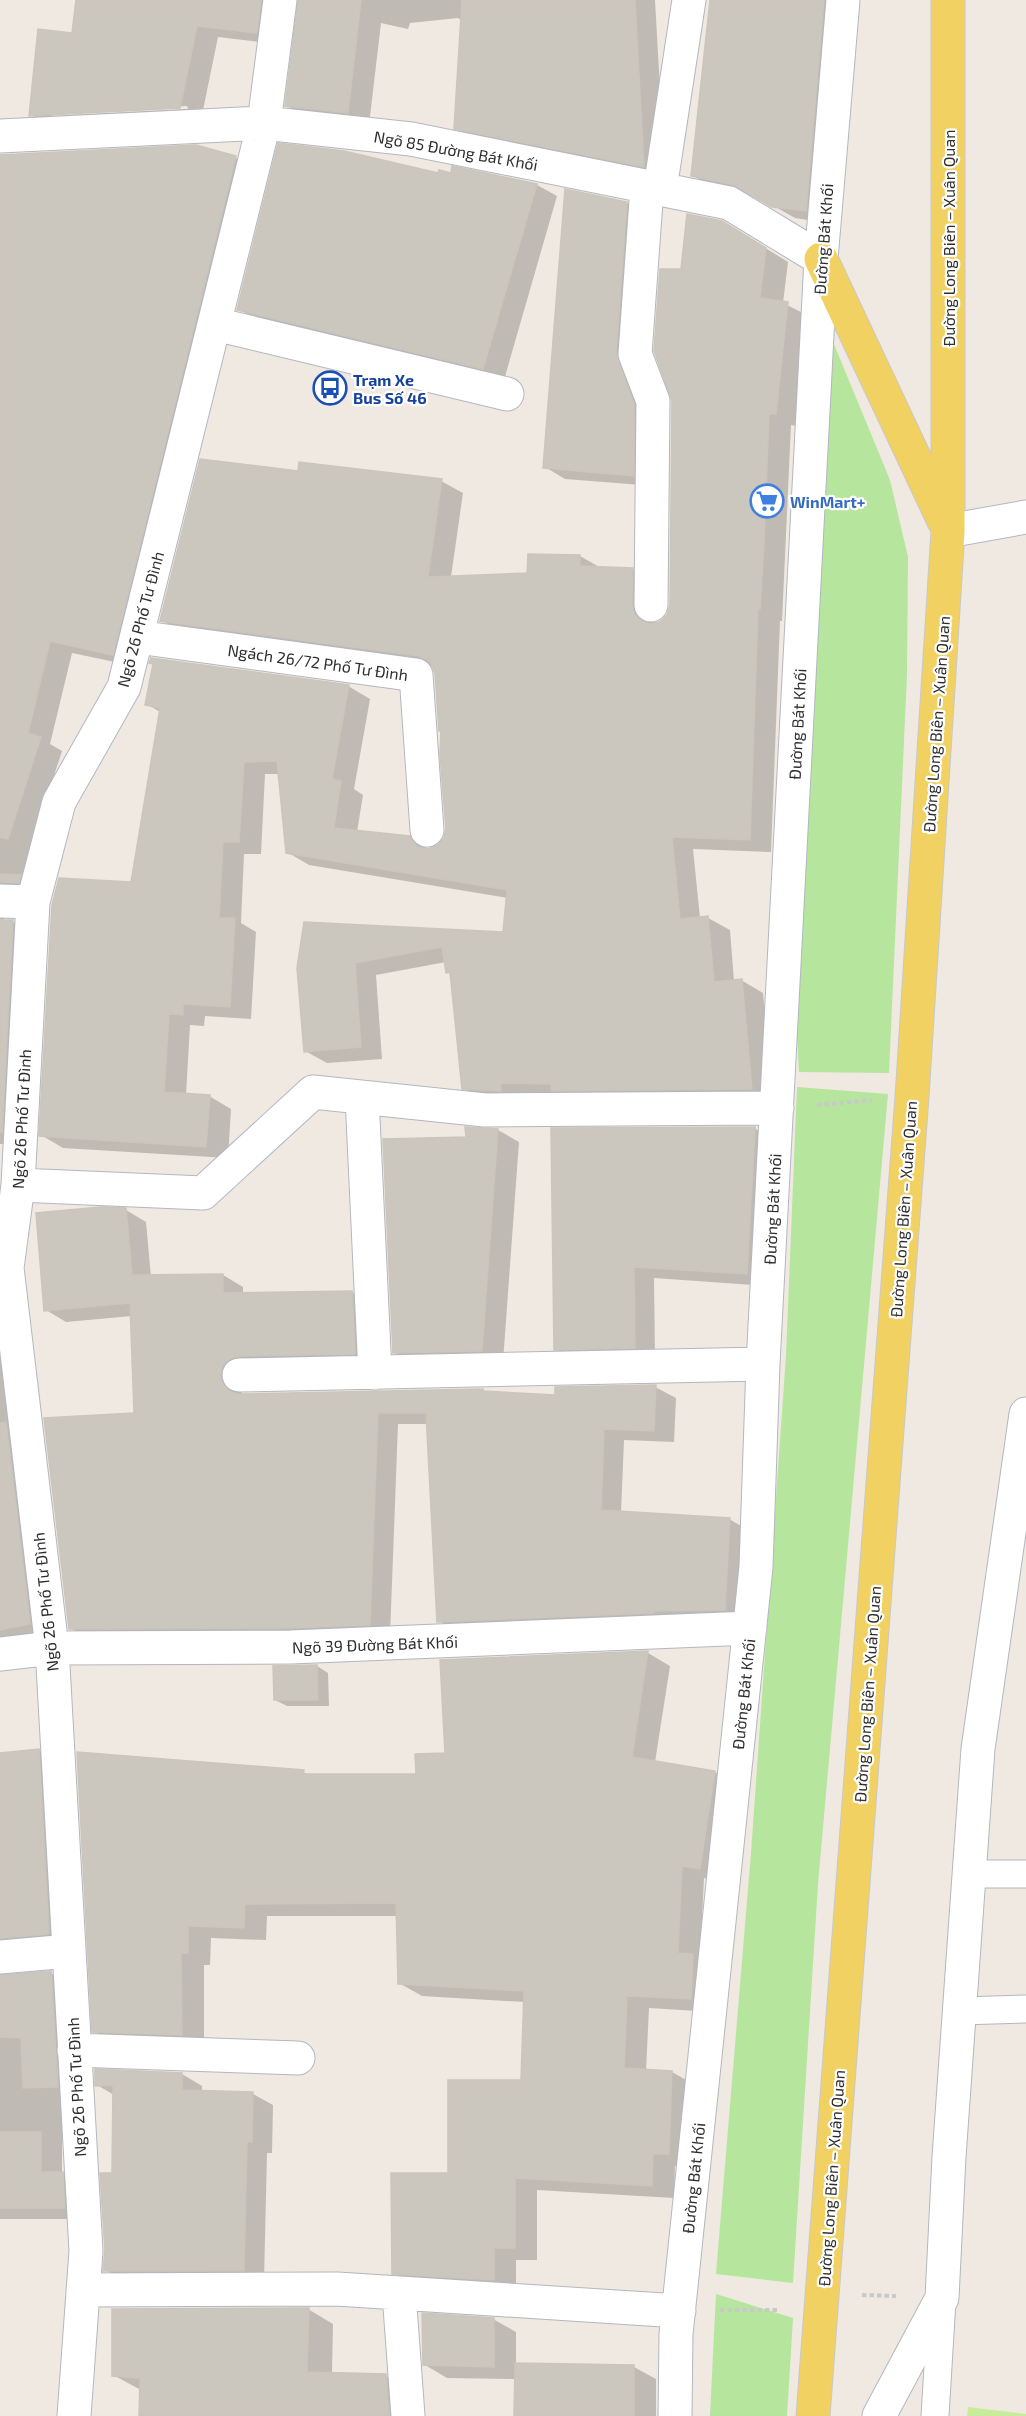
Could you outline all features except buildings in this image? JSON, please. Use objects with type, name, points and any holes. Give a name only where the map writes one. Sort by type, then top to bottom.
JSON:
[{"type":"main road","name":"Đường Long Biên – Xuân Quan","points":[[813,2416],[912,1097],[948,531],[948,0]]},
{"type":"main road","points":[[821,259],[948,531]]},
{"type":"street","name":"Ngõ 26 Phố Tư Đình","points":[[74,2416],[86,2251],[51,1648],[3,1268],[18,1185],[11,1141],[33,902],[59,802],[124,687],[264,123],[280,0]]},
{"type":"street","points":[[651,605],[653,401],[635,354],[654,188],[690,0]]},
{"type":"street","name":"Đường Bát Khối","points":[[675,2416],[676,2334],[756,1567],[763,1364],[821,259],[843,0]]},
{"type":"street","name":"Ngõ 85 Đường Bát Khối","points":[[0,136],[264,123],[411,139],[729,203],[821,259]]},
{"type":"street","points":[[214,324],[507,394]]},
{"type":"street","points":[[948,531],[1026,517]]},
{"type":"street","name":"Ngách 26/72 Phố Tư Đình","points":[[137,637],[416,675],[427,830]]},
{"type":"street","points":[[0,901],[33,902]]},
{"type":"street","points":[[18,1185],[203,1193],[314,1092],[485,1110],[777,1108]]},
{"type":"street","points":[[362,1097],[375,1373]]},
{"type":"street","points":[[238,1375],[763,1364]]},
{"type":"street","points":[[879,2416],[942,2298],[978,1749],[1026,1414]]},
{"type":"street","name":"Ngõ 39 Đường Bát Khối","points":[[0,1654],[51,1648],[291,1647],[750,1628]]},
{"type":"street","points":[[0,1957],[69,1951]]},
{"type":"street","points":[[74,2050],[298,2058]]},
{"type":"street","points":[[83,2290],[337,2289],[679,2311]]},
{"type":"street","points":[[399,2293],[408,2416]]},
{"type":"lane","points":[[970,1875],[1026,1874]]},
{"type":"lane","points":[[960,2011],[1026,2009]]},
{"type":"lane","points":[[935,2416],[942,2298]]},
{"type":"path","points":[[777,1108],[912,1097]]},
{"type":"path","points":[[679,2311],[822,2301],[942,2298]]},
{"type":"green space","points":[[824,320],[890,480],[908,557],[907,674],[889,1073],[799,1072],[796,1015]]},
{"type":"green space","points":[[797,1087],[888,1094],[818,1884],[793,2283],[716,2274],[751,1853],[786,1355]]},
{"type":"green space","points":[[716,2294],[793,2318],[787,2416],[710,2416]]},
{"type":"green space","points":[[968,2407],[1026,2414],[1026,2416],[967,2416]]},
{"type":"place","name":"Trạm Xe Bus Số 46","points":[[330,388]]},
{"type":"place","name":"WinMart+","points":[[767,501]]}]
